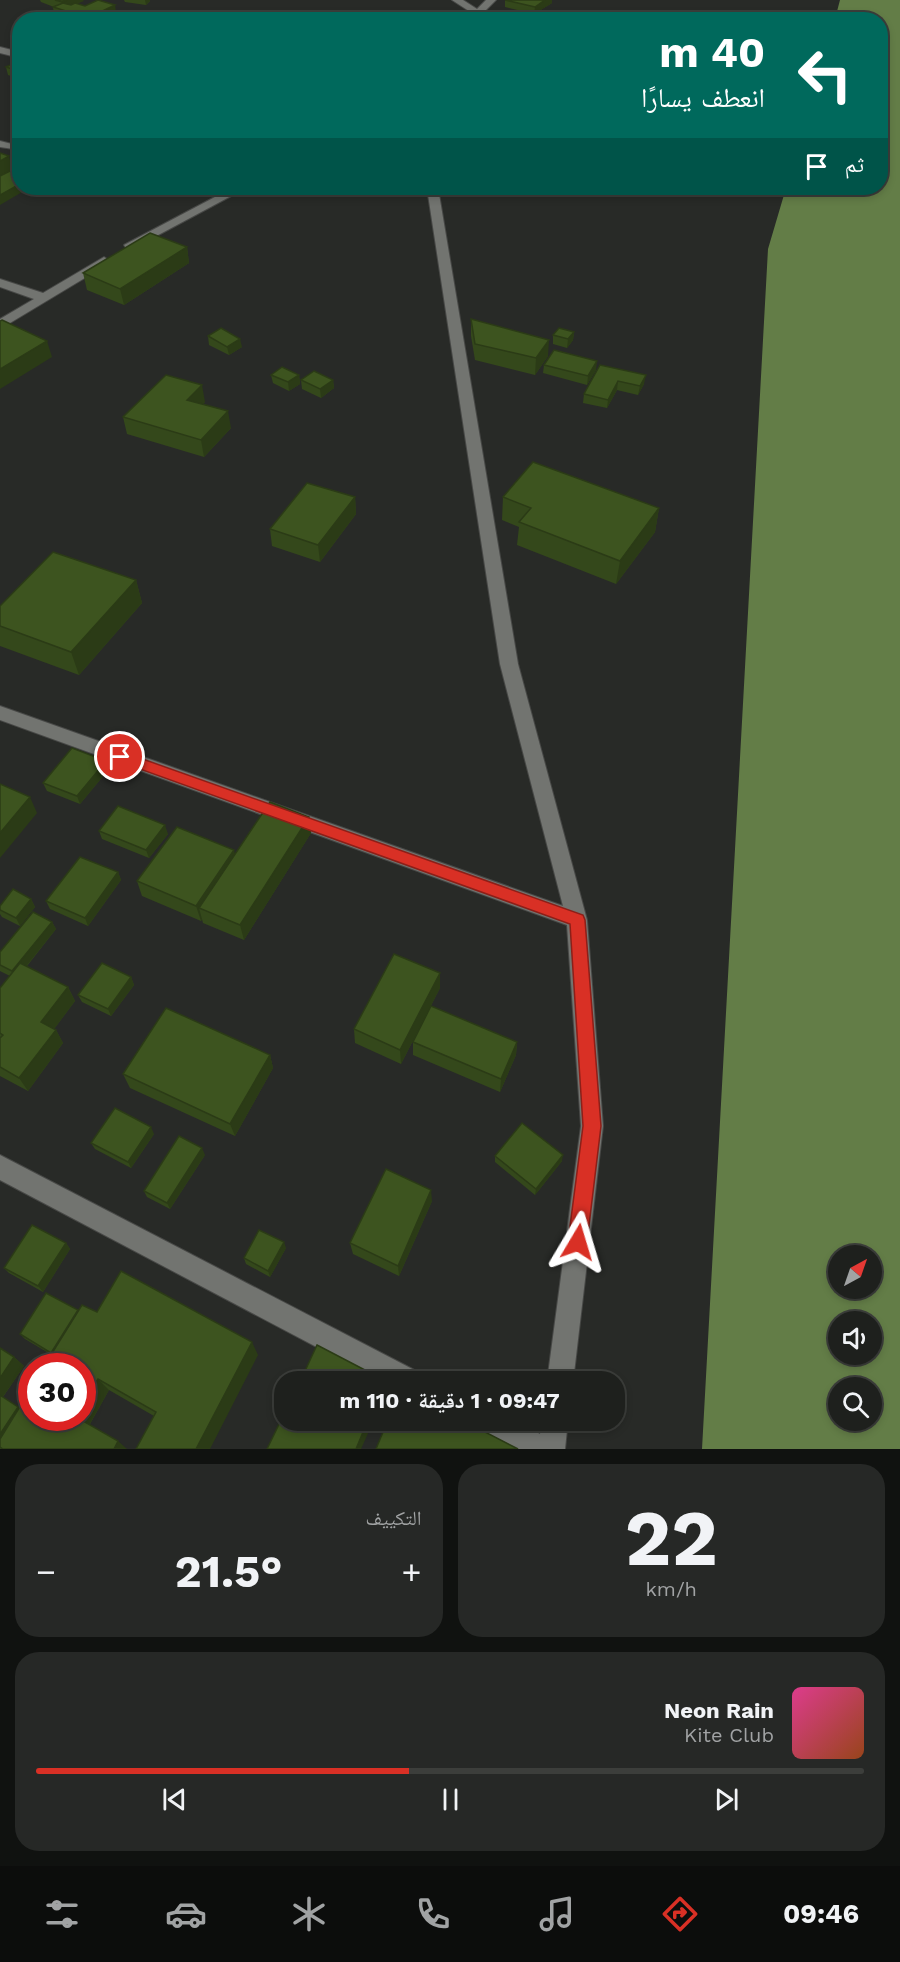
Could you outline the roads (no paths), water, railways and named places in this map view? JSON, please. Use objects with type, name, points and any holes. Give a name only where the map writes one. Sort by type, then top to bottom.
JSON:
[{"type":"street","points":[[457,0],[469,12]]},
{"type":"street","points":[[478,12],[492,0]]},
{"type":"street","points":[[0,325],[146,235],[226,195]]},
{"type":"street","points":[[433,195],[509,664],[577,920],[592,1126],[561,1371]]},
{"type":"street","points":[[0,283],[44,298]]},
{"type":"street","points":[[0,713],[577,920]]},
{"type":"street","points":[[0,1167],[390,1371]]},
{"type":"street","points":[[506,1431],[540,1449]]},
{"type":"street","points":[[552,1449],[554,1431]]}]
